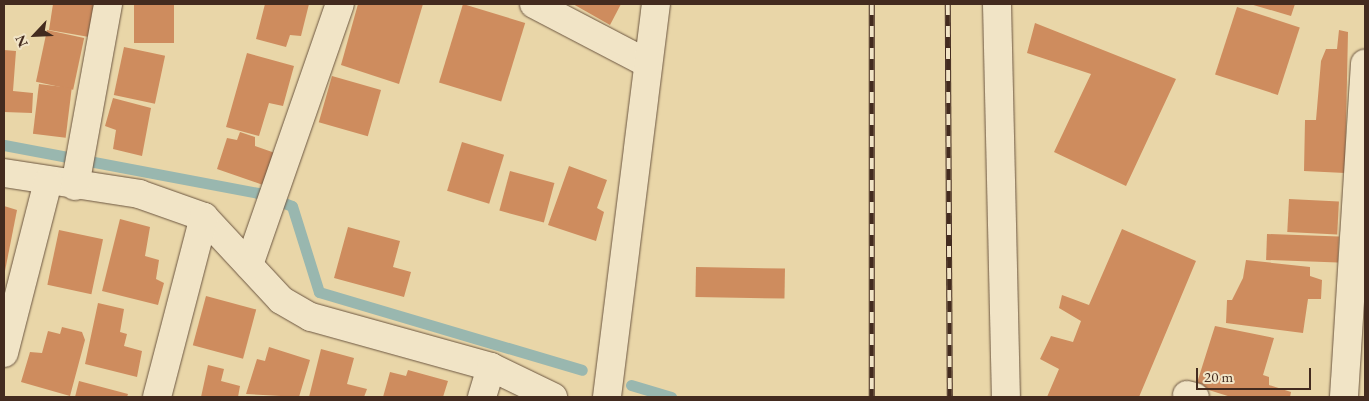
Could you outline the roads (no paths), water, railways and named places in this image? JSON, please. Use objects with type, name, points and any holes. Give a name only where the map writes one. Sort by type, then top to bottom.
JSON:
[{"type":"street","points":[[78,169],[108,4]]},
{"type":"street","points":[[249,265],[340,4]]},
{"type":"street","points":[[534,4],[645,62]]},
{"type":"street","points":[[607,397],[645,62],[656,4]]},
{"type":"street","points":[[997,4],[1006,397]]},
{"type":"street","points":[[1344,397],[1365,64]]},
{"type":"street","points":[[4,173],[48,182],[78,169],[139,194],[204,217],[282,300],[311,317],[491,367],[553,397]]},
{"type":"street","points":[[4,353],[48,182]]},
{"type":"street","points":[[157,397],[204,217]]},
{"type":"street","points":[[482,397],[491,367]]},
{"type":"waterway","points":[[4,145],[258,193],[292,206],[319,292],[582,370]]},
{"type":"waterway","points":[[631,385],[671,397]]},
{"type":"railway","points":[[872,4],[872,397]]},
{"type":"railway","points":[[948,4],[950,397]]}]
